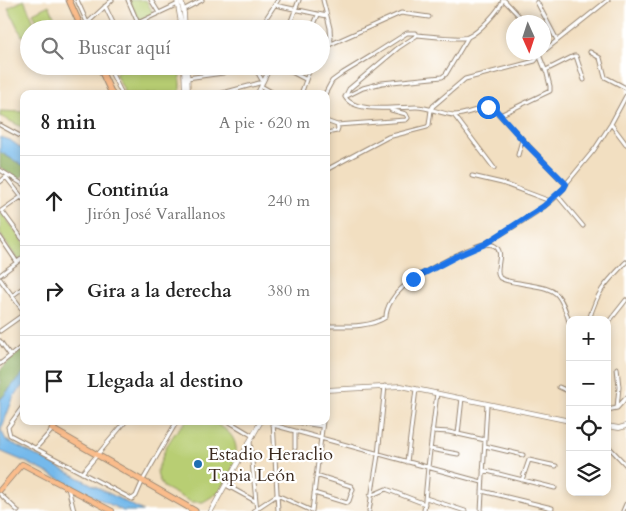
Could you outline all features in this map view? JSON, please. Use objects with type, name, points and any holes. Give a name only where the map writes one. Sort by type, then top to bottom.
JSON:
[{"type":"highway","points":[[69,0],[78,20]]},
{"type":"highway","points":[[104,75],[110,90]]},
{"type":"highway","points":[[56,425],[52,429],[195,511]]},
{"type":"main road","points":[[0,490],[22,464],[112,511]]},
{"type":"street","points":[[77,0],[86,20]]},
{"type":"street","points":[[89,20],[112,0]]},
{"type":"street","points":[[128,0],[137,20]]},
{"type":"street","points":[[151,0],[159,13]]},
{"type":"street","points":[[182,11],[202,0]]},
{"type":"street","points":[[265,20],[278,0]]},
{"type":"street","points":[[292,20],[298,0]]},
{"type":"street","points":[[323,0],[328,20]]},
{"type":"street","points":[[345,98],[363,88],[382,83],[442,77],[446,74],[468,37],[482,27],[500,8],[503,0],[518,15]]},
{"type":"street","points":[[551,45],[608,0]]},
{"type":"street","points":[[143,20],[179,1],[183,20]]},
{"type":"street","points":[[538,2],[557,40]]},
{"type":"street","points":[[275,5],[296,11],[327,16]]},
{"type":"street","points":[[105,6],[112,20]]},
{"type":"street","points":[[330,28],[331,44],[401,12],[429,17]]},
{"type":"street","points":[[316,20],[318,15]]},
{"type":"street","points":[[327,90],[332,81],[343,72],[372,56],[407,32],[416,33],[417,35],[468,37]]},
{"type":"street","points":[[345,98],[349,89],[398,48],[417,35]]},
{"type":"street","points":[[590,52],[600,58],[606,78],[626,88]]},
{"type":"street","points":[[546,72],[548,69],[576,56],[584,80]]},
{"type":"street","points":[[330,168],[388,137],[427,127],[431,110],[439,99],[465,80],[534,60]]},
{"type":"street","points":[[500,115],[550,91],[543,60]]},
{"type":"street","points":[[112,75],[120,90]]},
{"type":"street","points":[[185,75],[186,90]]},
{"type":"street","points":[[186,75],[186,90]]},
{"type":"street","points":[[187,78],[209,75]]},
{"type":"street","points":[[259,75],[263,82]]},
{"type":"street","points":[[259,90],[266,75]]},
{"type":"street","points":[[297,75],[305,79]]},
{"type":"street","points":[[302,90],[307,75]]},
{"type":"street","points":[[235,90],[263,82]]},
{"type":"street","points":[[261,86],[268,90]]},
{"type":"street","points":[[330,326],[347,326],[382,320],[386,317],[387,308],[401,288],[413,279],[485,244],[557,195],[594,150],[626,96]]},
{"type":"street","points":[[345,98],[348,102],[358,106],[386,108],[416,107],[454,115],[488,107],[495,109],[522,140],[566,184]]},
{"type":"street","points":[[330,122],[337,125],[352,125],[406,120],[408,118],[406,114],[386,108]]},
{"type":"street","points":[[454,115],[494,168]]},
{"type":"street","points":[[611,124],[626,144]]},
{"type":"street","points":[[0,125],[20,136]]},
{"type":"street","points":[[330,132],[337,131],[337,125]]},
{"type":"street","points":[[518,155],[522,140]]},
{"type":"street","points":[[0,170],[7,176],[20,182]]},
{"type":"street","points":[[0,182],[7,176]]},
{"type":"street","points":[[7,176],[20,196]]},
{"type":"street","points":[[472,176],[502,182],[550,200]]},
{"type":"street","points":[[557,195],[582,226]]},
{"type":"street","points":[[20,200],[1,211],[20,236]]},
{"type":"street","points":[[0,237],[17,262]]},
{"type":"street","points":[[485,244],[493,245],[499,252],[497,273],[500,278],[553,290],[561,299],[567,316]]},
{"type":"street","points":[[0,274],[20,260]]},
{"type":"street","points":[[590,316],[599,292],[626,262]]},
{"type":"street","points":[[0,279],[20,307]]},
{"type":"street","points":[[12,296],[20,290]]},
{"type":"street","points":[[611,319],[626,300]]},
{"type":"street","points":[[0,331],[20,316]]},
{"type":"street","points":[[0,341],[10,355]]},
{"type":"street","points":[[0,364],[20,348]]},
{"type":"street","points":[[616,368],[619,387],[618,408]]},
{"type":"street","points":[[369,511],[378,455],[385,386]]},
{"type":"street","points":[[330,390],[401,386],[566,420]]},
{"type":"street","points":[[559,387],[566,390]]},
{"type":"street","points":[[408,462],[416,389]]},
{"type":"street","points":[[424,511],[437,393]]},
{"type":"street","points":[[458,434],[462,398]]},
{"type":"street","points":[[611,409],[618,408],[626,398]]},
{"type":"street","points":[[481,511],[487,404]]},
{"type":"street","points":[[20,410],[8,427],[10,435],[132,499],[136,496],[143,480],[175,425]]},
{"type":"street","points":[[82,473],[123,425]]},
{"type":"street","points":[[235,425],[253,436]]},
{"type":"street","points":[[211,511],[258,425]]},
{"type":"street","points":[[273,425],[278,511]]},
{"type":"street","points":[[278,425],[378,455],[482,482]]},
{"type":"street","points":[[277,495],[312,511],[322,425]]},
{"type":"street","points":[[611,427],[618,428],[626,426]]},
{"type":"street","points":[[36,448],[52,429]]},
{"type":"street","points":[[432,430],[485,440]]},
{"type":"street","points":[[295,431],[296,448]]},
{"type":"street","points":[[250,442],[256,510]]},
{"type":"street","points":[[485,446],[523,455]]},
{"type":"street","points":[[611,448],[626,465]]},
{"type":"street","points":[[430,449],[458,454]]},
{"type":"street","points":[[522,480],[529,460],[556,466]]},
{"type":"street","points":[[483,470],[555,488]]},
{"type":"street","points":[[314,493],[347,503],[350,502],[353,489],[351,486],[316,475]]},
{"type":"street","points":[[226,485],[256,501]]},
{"type":"street","points":[[68,488],[74,511]]},
{"type":"street","points":[[370,496],[386,489],[425,504]]},
{"type":"street","points":[[482,491],[552,508]]},
{"type":"street","points":[[0,494],[18,511]]},
{"type":"street","points":[[256,510],[277,495]]},
{"type":"street","points":[[426,498],[465,511]]},
{"type":"street","points":[[623,511],[626,504]]},
{"type":"green space","points":[[24,0],[33,20],[20,20],[20,32],[8,8]]},
{"type":"green space","points":[[129,0],[146,0],[153,13],[139,20]]},
{"type":"green space","points":[[49,5],[56,20],[36,20],[33,13]]},
{"type":"green space","points":[[116,75],[180,75],[180,90],[123,90]]},
{"type":"green space","points":[[0,111],[20,112],[20,126],[0,116]]},
{"type":"green space","points":[[0,152],[20,164],[20,178],[19,179],[0,167]]},
{"type":"green space","points":[[2,213],[20,238],[20,259],[18,260],[0,234],[0,215]]},
{"type":"green space","points":[[20,351],[20,377],[0,400],[0,370]]},
{"type":"green space","name":"Estadio Heraclio Tapia León","points":[[182,425],[217,425],[231,436],[236,446],[235,459],[238,461],[218,495],[216,494],[203,502],[191,502],[163,487],[157,471],[166,447]]},
{"type":"water","points":[[0,137],[10,140],[20,147],[20,164],[0,152]]},
{"type":"water","points":[[20,377],[20,390],[14,396],[1,430],[6,440],[143,511],[123,511],[0,451],[0,400]]},
{"type":"place","name":"Estadio Heraclio Tapia León","points":[[198,464]]},
{"type":"route","points":[[413,279],[485,244],[544,206],[566,184],[495,109],[488,107]]}]
